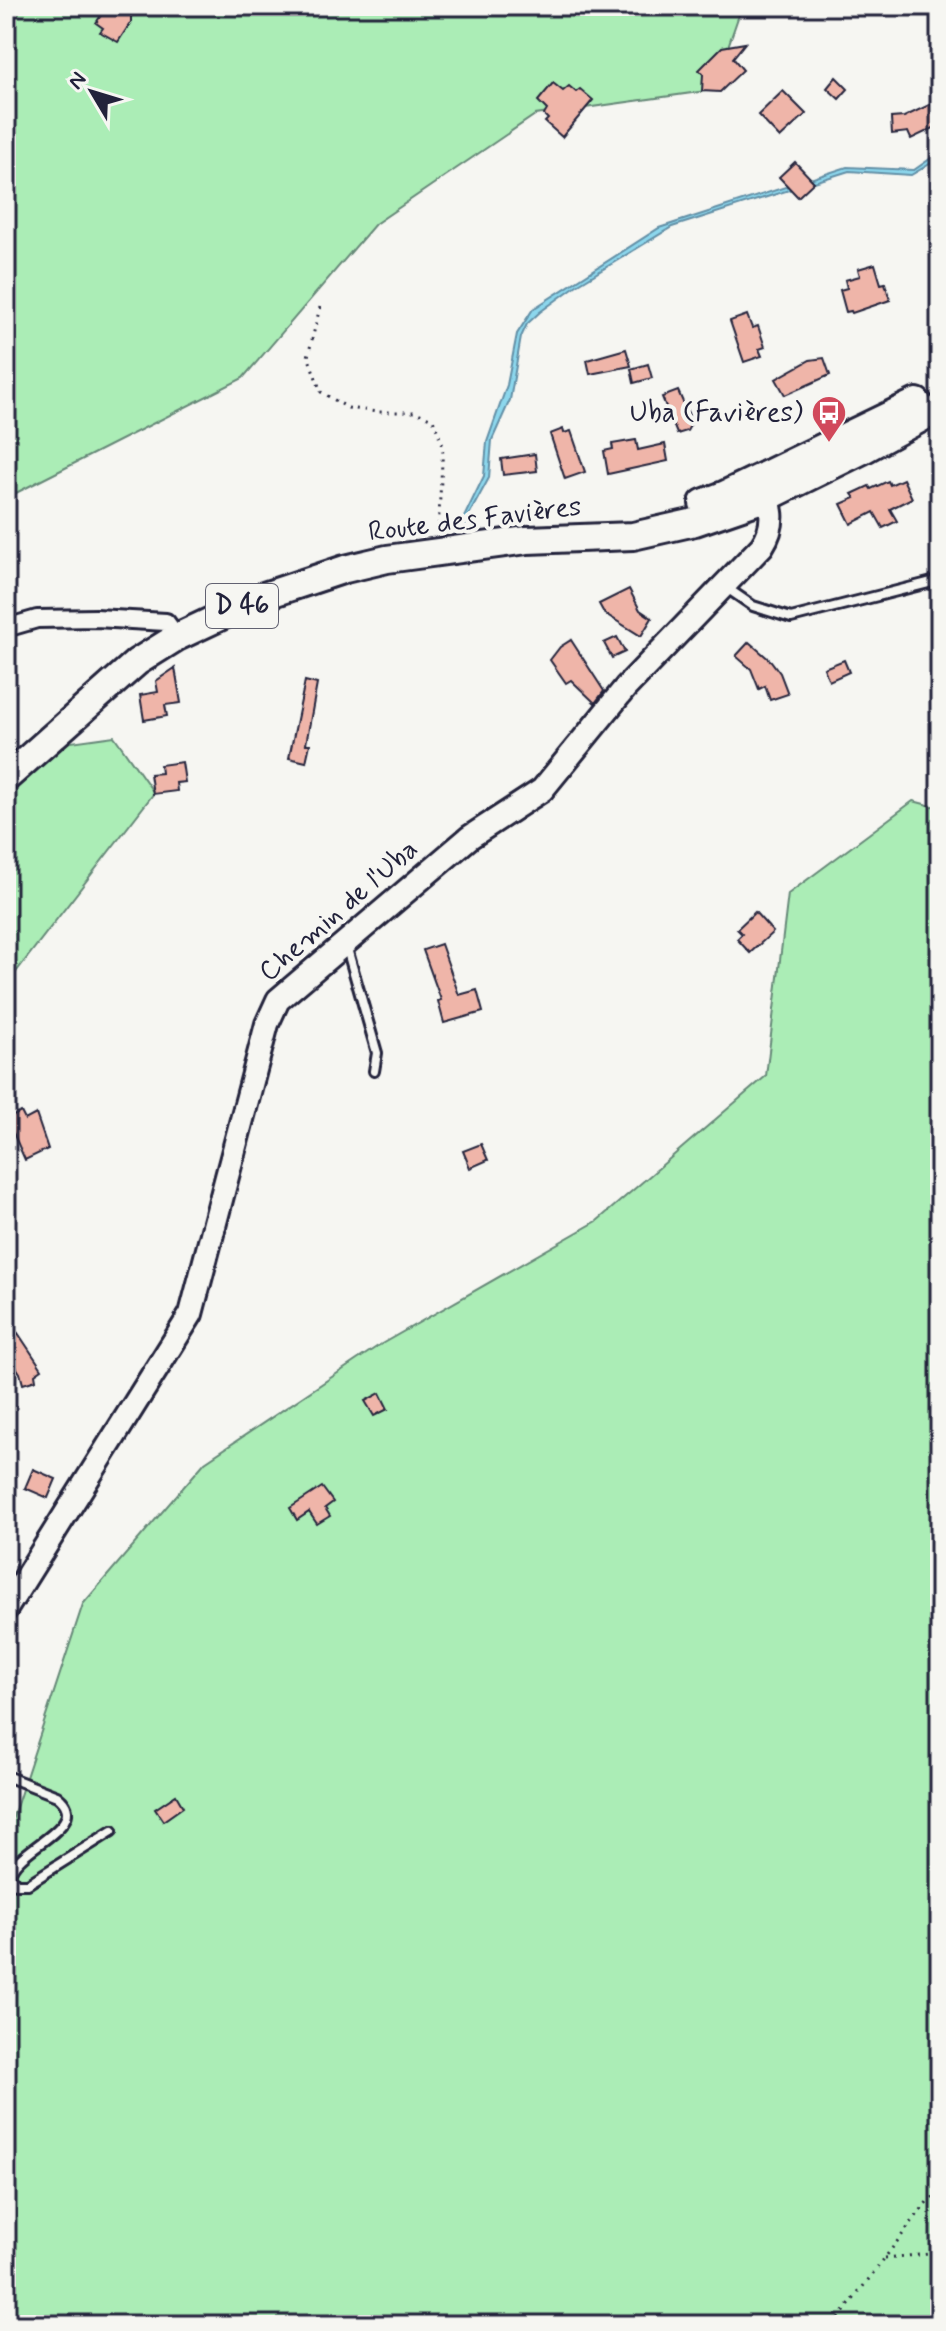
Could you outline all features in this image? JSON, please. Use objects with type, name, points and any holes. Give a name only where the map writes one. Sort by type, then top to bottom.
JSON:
[{"type":"main road","name":"D 46","points":[[764,488],[909,406],[940,393]]},
{"type":"main road","name":"D 46","points":[[764,488],[861,451],[940,408]]},
{"type":"main road","name":"Route des Favières","points":[[6,778],[126,672],[177,637],[264,596],[359,565],[527,540],[691,507],[764,488]]},
{"type":"street","name":"Chemin de l'Uba","points":[[6,1609],[191,1314],[272,1010],[283,995],[470,837],[542,790],[626,687],[767,538],[773,520],[764,488]]},
{"type":"street","points":[[6,628],[37,619],[144,620],[166,622],[177,637]]},
{"type":"lane","points":[[723,586],[753,606],[791,618],[940,580]]},
{"type":"lane","points":[[343,943],[348,950],[377,1053],[374,1071]]},
{"type":"lane","points":[[6,1776],[57,1796],[67,1811],[65,1822],[59,1830],[12,1866],[10,1876],[16,1884],[28,1884],[112,1831]]},
{"type":"path","points":[[320,307],[308,356],[321,392],[348,408],[415,412],[433,419],[443,446],[437,513],[438,551]]},
{"type":"path","points":[[834,2325],[927,2202],[940,2192]]},
{"type":"path","points":[[885,2258],[940,2253]]},
{"type":"green space","points":[[6,6],[742,6],[713,90],[535,115],[375,224],[243,378],[6,498]]},
{"type":"green space","points":[[114,736],[154,793],[6,985],[6,751]]},
{"type":"green space","points":[[913,801],[940,808],[940,2325],[6,2325],[6,1838],[83,1604],[205,1462],[378,1346],[597,1221],[766,1076],[788,894]]},
{"type":"water","points":[[940,152],[940,158],[911,175],[849,171],[672,227],[577,285],[540,312],[527,324],[521,337],[510,400],[492,440],[489,478],[470,513],[459,543],[451,544],[484,476],[487,442],[507,385],[517,334],[533,309],[659,228],[847,167],[914,170]]},
{"type":"building","points":[[107,6],[150,6],[131,16],[131,22],[118,42],[100,32],[103,28],[96,23]]},
{"type":"building","points":[[745,43],[733,58],[743,70],[720,92],[702,91],[703,74],[699,70],[722,47]]},
{"type":"building","points":[[836,77],[848,89],[839,99],[827,88]]},
{"type":"building","points":[[553,83],[563,91],[569,86],[576,92],[580,89],[593,100],[562,137],[545,122],[548,119],[544,115],[547,110],[538,101]]},
{"type":"building","points":[[783,91],[806,114],[780,138],[758,115]]},
{"type":"building","points":[[931,104],[940,125],[911,139],[908,132],[892,134],[891,118],[904,117]]},
{"type":"building","points":[[795,162],[814,182],[798,197],[779,177]]},
{"type":"building","points":[[875,264],[890,300],[852,313],[846,312],[840,290],[847,288],[845,280],[860,276],[858,269]]},
{"type":"building","points":[[747,315],[752,328],[758,326],[765,347],[759,349],[762,356],[744,362],[730,321]]},
{"type":"building","points":[[626,349],[631,366],[590,374],[587,360]]},
{"type":"building","points":[[824,358],[830,375],[785,395],[776,379],[810,360]]},
{"type":"building","points":[[648,364],[652,378],[634,383],[631,369]]},
{"type":"building","points":[[678,391],[692,422],[687,431],[677,434],[662,397]]},
{"type":"building","points":[[563,429],[564,433],[571,431],[585,472],[565,479],[550,434]]},
{"type":"building","points":[[636,440],[638,450],[665,444],[668,461],[608,474],[604,451],[613,449],[612,444]]},
{"type":"building","points":[[535,454],[537,471],[503,475],[501,459]]},
{"type":"building","points":[[903,479],[912,498],[890,509],[897,521],[883,528],[874,512],[851,524],[841,504],[855,498],[852,494],[869,486],[871,489],[888,481],[890,485]]},
{"type":"building","points":[[629,589],[640,610],[652,618],[641,636],[604,613],[599,604]]},
{"type":"building","points":[[617,637],[625,652],[612,658],[604,643]]},
{"type":"building","points":[[571,640],[604,691],[595,703],[571,680],[566,683],[550,660],[560,647]]},
{"type":"building","points":[[749,642],[780,673],[788,694],[770,700],[765,686],[759,689],[751,669],[736,656]]},
{"type":"building","points":[[844,660],[849,672],[829,681],[824,668]]},
{"type":"building","points":[[175,668],[181,703],[165,705],[167,716],[144,720],[140,695],[158,692],[156,681]]},
{"type":"building","points":[[305,681],[317,684],[306,744],[310,744],[306,762],[289,758]]},
{"type":"building","points":[[182,762],[185,782],[176,783],[177,791],[153,794],[150,774],[161,773],[160,765]]},
{"type":"building","points":[[755,912],[773,932],[750,953],[737,939],[742,934],[737,929]]},
{"type":"building","points":[[441,944],[459,995],[477,990],[483,1012],[444,1023],[438,1001],[441,1000],[423,950]]},
{"type":"building","points":[[21,1112],[25,1120],[36,1114],[48,1149],[25,1160],[7,1119]]},
{"type":"building","points":[[481,1144],[488,1160],[470,1168],[463,1151]]},
{"type":"building","points":[[18,1333],[42,1369],[35,1374],[36,1380],[23,1384],[20,1373],[6,1352],[6,1341]]},
{"type":"building","points":[[380,1393],[388,1409],[374,1416],[365,1401]]},
{"type":"building","points":[[33,1469],[56,1479],[48,1498],[25,1488]]},
{"type":"building","points":[[322,1487],[333,1502],[325,1508],[330,1516],[317,1524],[309,1512],[297,1520],[290,1508]]},
{"type":"building","points":[[176,1795],[183,1807],[163,1821],[155,1809]]},
{"type":"place","name":"Uba (Favières)","points":[[829,444]]}]
